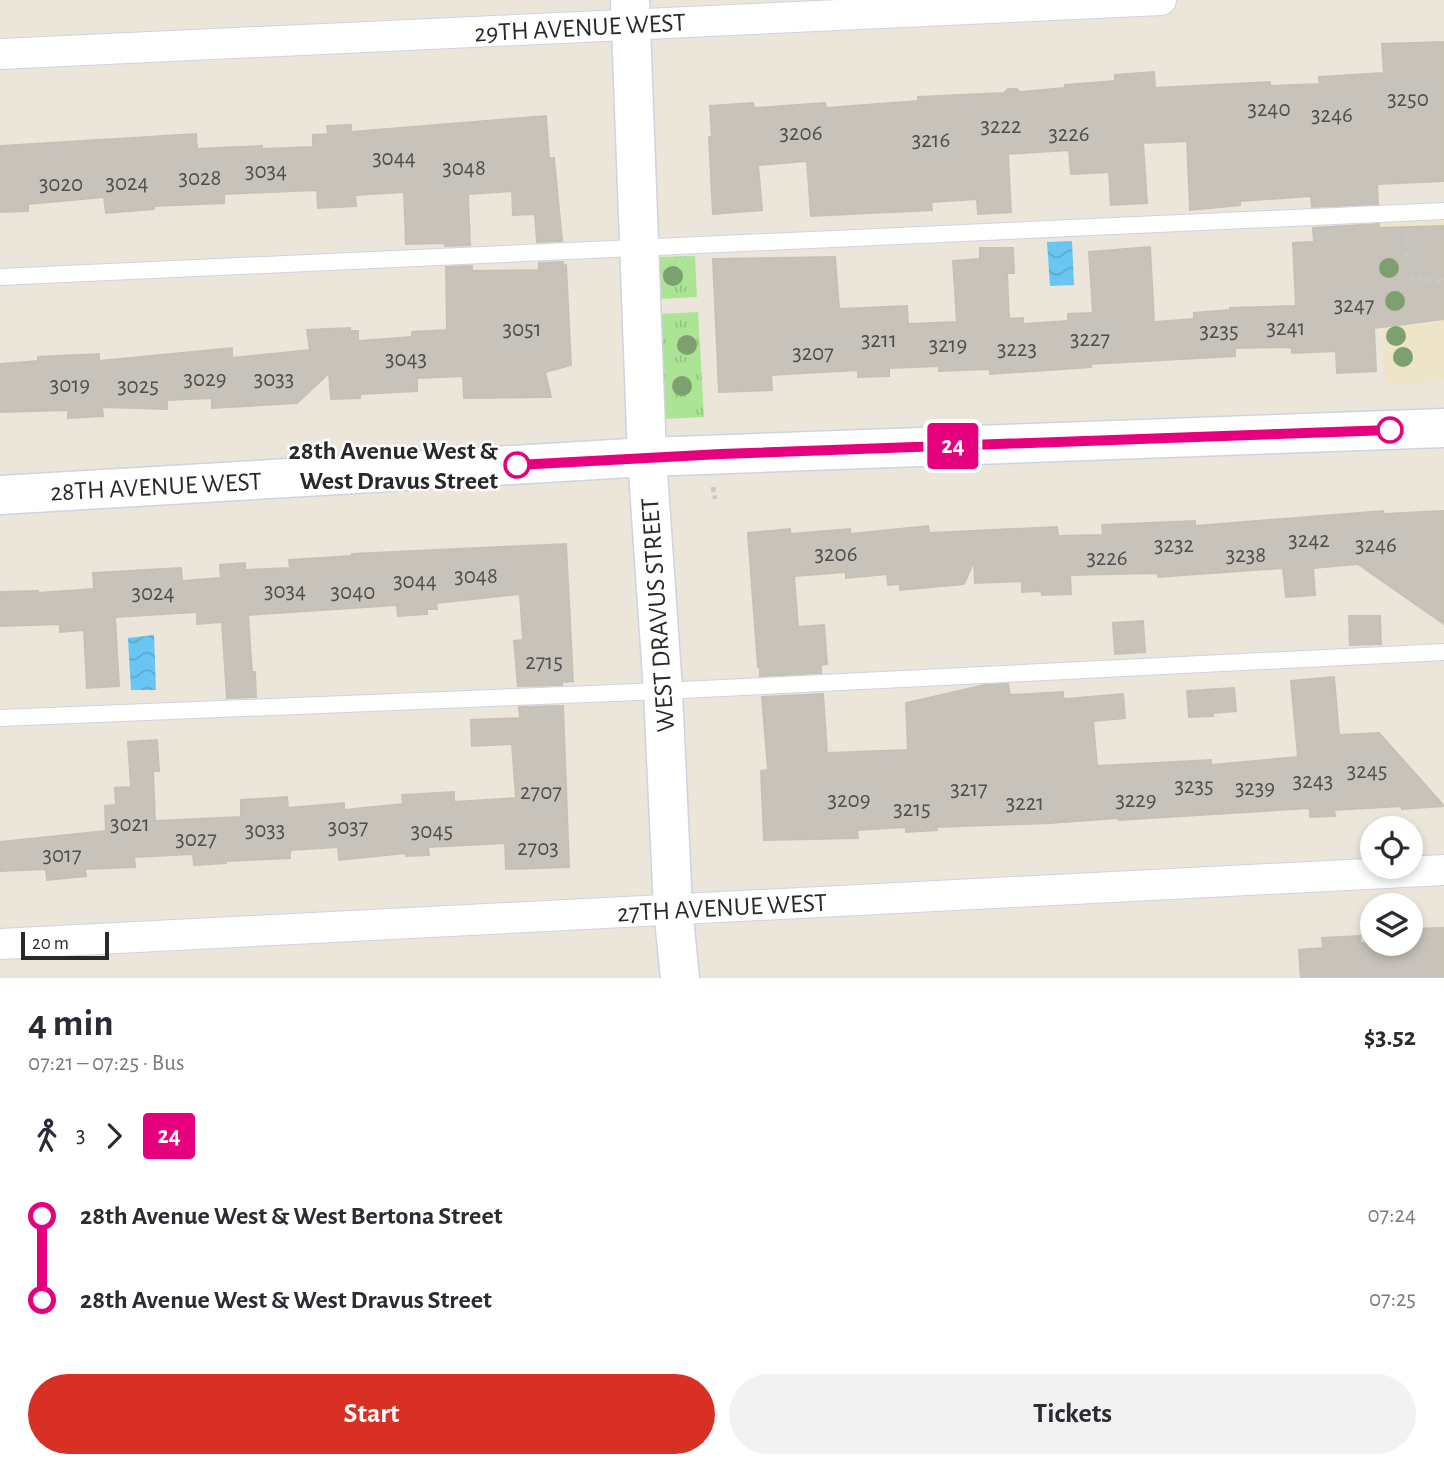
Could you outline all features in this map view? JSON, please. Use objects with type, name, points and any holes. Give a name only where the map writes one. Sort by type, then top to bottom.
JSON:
[{"type":"street","name":"29TH AVENUE WEST","points":[[0,54],[631,12],[1161,0]]},
{"type":"street","name":"WEST DRAVUS STREET","points":[[631,12],[647,457],[663,691],[673,909],[680,978]]},
{"type":"street","name":"28TH AVENUE WEST","points":[[0,495],[647,457],[1444,428]]},
{"type":"street","name":"27TH AVENUE WEST","points":[[0,944],[1444,870]]},
{"type":"lane","points":[[0,277],[1444,211]]},
{"type":"lane","points":[[0,718],[663,691],[1444,652]]},
{"type":"path","points":[[1410,276],[1440,282],[1444,279]]},
{"type":"shaded area","points":[[1444,220],[1444,381],[1386,385],[1376,224]]},
{"type":"green space","points":[[695,256],[697,297],[660,299],[658,257]]},
{"type":"green space","points":[[698,312],[704,417],[666,419],[660,314]]},
{"type":"water","points":[[1072,241],[1074,285],[1050,286],[1047,242]]},
{"type":"water","points":[[154,635],[156,690],[131,690],[128,638]]},
{"type":"building","points":[[1444,42],[1444,181],[1377,184],[1378,204],[1312,207],[1311,196],[1240,201],[1240,205],[1190,210],[1187,141],[1143,143],[1147,203],[1111,205],[1109,172],[1071,174],[1069,150],[1008,154],[1011,212],[978,214],[977,199],[931,202],[932,210],[811,216],[807,161],[758,165],[762,210],[713,214],[710,106],[753,103],[754,108],[825,103],[826,108],[918,101],[918,97],[1004,93],[1008,89],[1017,89],[1020,92],[1065,88],[1065,85],[1115,81],[1115,75],[1154,72],[1155,88],[1270,82],[1270,86],[1320,84],[1319,77],[1384,73],[1382,44]]},
{"type":"building","points":[[546,116],[549,158],[554,158],[562,241],[537,242],[535,214],[513,215],[512,191],[468,194],[470,245],[406,244],[404,192],[355,195],[356,206],[318,208],[317,190],[224,194],[224,203],[154,206],[154,209],[106,213],[104,197],[28,204],[28,211],[0,212],[0,146],[196,134],[197,149],[313,147],[313,135],[328,134],[327,126],[351,125],[351,132]]},
{"type":"building","points":[[1379,224],[1379,228],[1444,226],[1444,319],[1374,328],[1376,371],[1337,373],[1336,351],[1292,353],[1292,348],[1285,347],[1235,348],[1235,356],[1090,364],[1091,367],[990,374],[990,369],[939,371],[939,366],[889,368],[889,376],[858,377],[858,370],[771,375],[772,390],[719,392],[713,259],[835,257],[839,309],[907,306],[908,324],[957,322],[953,261],[980,259],[980,248],[1013,248],[1014,273],[1007,273],[1009,319],[1023,318],[1023,324],[1068,321],[1068,314],[1093,313],[1089,252],[1150,247],[1154,322],[1194,319],[1194,313],[1230,308],[1296,306],[1293,243],[1314,242],[1313,228]]},
{"type":"building","points":[[563,262],[563,266],[566,265],[571,365],[545,372],[551,397],[464,398],[463,376],[417,378],[417,391],[360,394],[360,398],[331,399],[329,373],[297,403],[212,408],[212,398],[167,400],[167,409],[102,407],[103,416],[68,418],[68,410],[0,412],[0,364],[38,361],[38,357],[99,354],[99,361],[232,348],[232,358],[310,350],[307,330],[350,328],[350,331],[358,331],[358,341],[412,337],[412,332],[447,330],[446,267],[472,266],[472,271],[539,270],[539,263]]},
{"type":"building","points":[[1383,511],[1383,514],[1444,511],[1444,624],[1358,564],[1313,568],[1315,595],[1286,597],[1283,568],[1158,577],[1158,573],[1070,575],[1071,594],[1042,595],[1041,591],[1022,592],[1022,581],[975,583],[974,561],[964,584],[900,590],[900,584],[888,585],[887,574],[846,578],[846,572],[794,576],[798,627],[824,625],[827,664],[821,665],[821,673],[760,676],[748,533],[790,529],[790,534],[850,529],[850,534],[928,526],[929,533],[1057,527],[1058,536],[1103,535],[1102,525],[1195,521],[1195,526]]},
{"type":"building","points":[[566,544],[573,681],[562,682],[562,685],[518,686],[514,641],[523,640],[520,594],[436,603],[437,609],[427,609],[427,614],[398,616],[397,605],[248,615],[256,697],[227,698],[222,622],[197,624],[197,612],[115,617],[119,686],[87,688],[84,630],[60,632],[60,624],[0,626],[0,592],[38,593],[94,589],[93,573],[181,568],[182,581],[221,578],[220,565],[245,563],[245,570],[290,568],[289,560],[352,554]]},
{"type":"building","points":[[1349,616],[1380,616],[1381,644],[1350,645]]},
{"type":"building","points":[[1143,621],[1145,652],[1115,654],[1113,623]]},
{"type":"building","points":[[1334,677],[1339,735],[1379,733],[1444,806],[1334,810],[1335,816],[1310,817],[1310,808],[1119,820],[936,827],[937,830],[906,832],[906,827],[857,830],[858,838],[764,840],[761,771],[768,770],[762,697],[823,694],[827,753],[908,750],[906,703],[985,685],[1008,684],[1010,695],[1063,692],[1063,698],[1066,699],[1123,694],[1125,718],[1093,721],[1097,766],[1211,760],[1211,765],[1298,757],[1291,681]]},
{"type":"building","points":[[1234,688],[1236,711],[1189,717],[1187,691]]},
{"type":"building","points":[[563,706],[569,867],[506,869],[505,843],[428,847],[429,855],[406,856],[406,853],[339,860],[338,847],[290,850],[290,858],[194,865],[193,854],[134,857],[135,867],[85,869],[86,876],[47,880],[46,869],[0,871],[0,842],[106,831],[105,806],[116,805],[115,788],[131,787],[128,742],[157,740],[159,771],[153,771],[155,821],[241,817],[241,800],[287,797],[288,808],[344,803],[344,810],[403,804],[402,795],[454,792],[454,802],[516,798],[512,744],[472,746],[471,720],[520,718],[519,707]]},
{"type":"building","points":[[1444,928],[1444,978],[1301,978],[1299,950],[1323,948],[1322,938],[1360,936],[1360,956],[1423,956],[1423,929]]},
{"type":"bus line","name":"24","points":[[517,465],[721,454],[1390,430]]},
{"type":"place","name":"28th Avenue West & West Dravus Street","points":[[517,465]]}]
